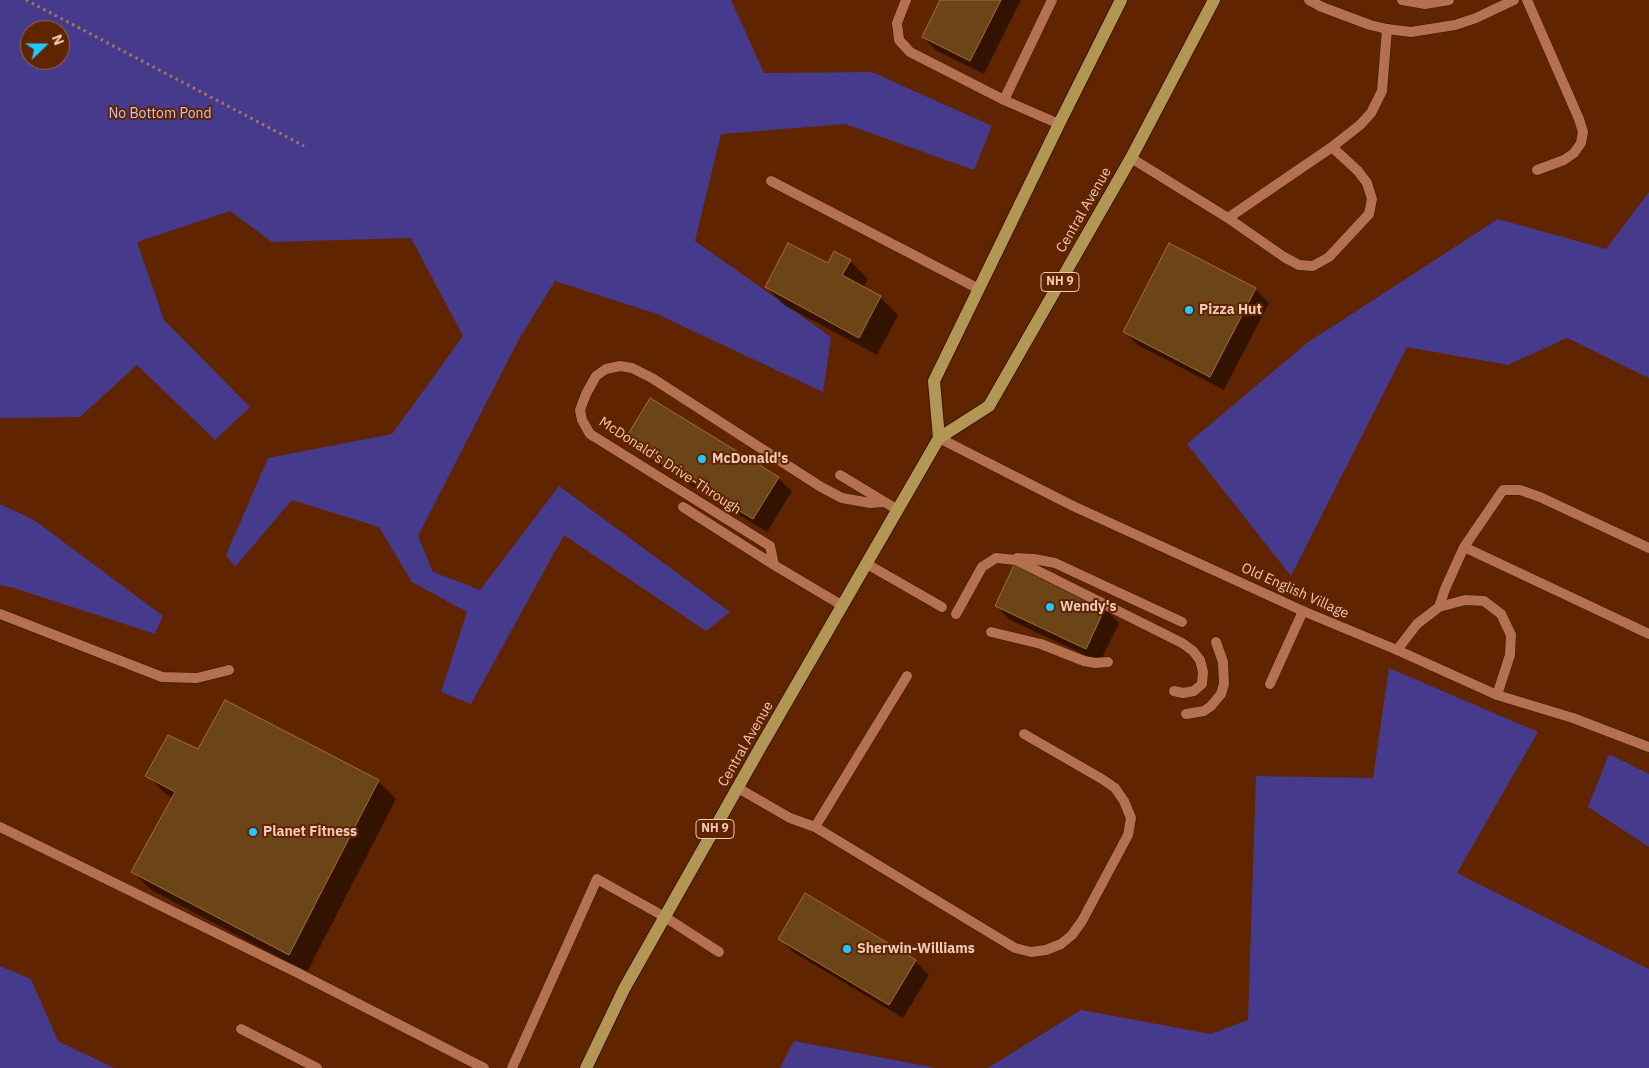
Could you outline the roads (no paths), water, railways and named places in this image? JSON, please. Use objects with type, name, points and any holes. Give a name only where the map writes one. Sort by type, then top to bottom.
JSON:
[{"type":"main road","points":[[938,438],[934,381],[1058,124],[1121,0]]},
{"type":"main road","name":"Central Avenue","points":[[586,1068],[624,989],[938,438],[989,406],[1132,158],[1214,0]]},
{"type":"street","points":[[906,0],[896,23],[899,40],[910,52],[1004,100],[1058,124]]},
{"type":"street","points":[[1004,100],[1052,0]]},
{"type":"street","points":[[1309,0],[1344,16],[1387,29],[1410,32],[1455,25],[1476,18],[1514,0]]},
{"type":"street","points":[[1402,0],[1425,4],[1449,0]]},
{"type":"street","points":[[1528,0],[1583,132],[1581,143],[1574,153],[1564,160],[1537,170]]},
{"type":"street","points":[[1228,218],[1332,147],[1360,125],[1371,112],[1382,91],[1387,29]]},
{"type":"street","points":[[1132,158],[1228,218],[1284,257],[1299,265],[1313,266],[1329,257],[1369,214],[1372,199],[1367,183],[1332,147]]},
{"type":"street","points":[[771,181],[979,289]]},
{"type":"street","name":"McDonald's Drive-Through","points":[[774,565],[770,546],[590,434],[582,420],[580,410],[596,376],[606,369],[620,366],[632,368],[652,378],[821,487],[842,498],[864,502],[884,502]]},
{"type":"street","name":"Old English Village","points":[[938,438],[1073,506],[1303,612],[1397,650],[1497,695],[1573,718],[1649,747]]},
{"type":"street","points":[[840,475],[898,510]]},
{"type":"street","points":[[1439,607],[1464,547],[1503,490],[1520,490],[1540,497],[1649,548]]},
{"type":"street","points":[[683,507],[843,606]]},
{"type":"street","points":[[1464,547],[1649,634]]},
{"type":"street","points":[[956,614],[982,567],[996,558],[1006,558],[1034,559],[1055,563],[1182,622]]},
{"type":"street","points":[[1006,558],[1016,560],[1044,573],[1182,643],[1193,651],[1200,660],[1203,672],[1202,684],[1194,691],[1183,693],[1174,691]]},
{"type":"street","points":[[867,564],[942,607]]},
{"type":"street","points":[[1397,650],[1417,624],[1439,607],[1465,600],[1484,601],[1501,614],[1511,635],[1510,655],[1497,695]]},
{"type":"street","points":[[1270,684],[1303,612]]},
{"type":"street","points":[[0,614],[162,677],[197,678],[229,670]]},
{"type":"street","points":[[991,632],[1041,644],[1084,662],[1108,662]]},
{"type":"street","points":[[1186,714],[1204,711],[1221,694],[1224,684],[1223,662],[1216,642]]},
{"type":"street","points":[[815,827],[908,676]]},
{"type":"street","points":[[738,788],[790,818],[815,827],[1015,948],[1031,952],[1046,950],[1061,944],[1072,935],[1082,921],[1128,835],[1131,818],[1124,801],[1115,788],[1024,734]]},
{"type":"street","points":[[0,827],[298,973],[484,1068]]},
{"type":"street","points":[[512,1068],[597,879],[699,937],[719,952]]},
{"type":"street","points":[[241,1029],[317,1068]]},
{"type":"place","name":"Pizza Hut","points":[[1189,310]]},
{"type":"place","name":"McDonald's","points":[[702,459]]},
{"type":"place","name":"Wendy's","points":[[1050,607]]},
{"type":"place","name":"Planet Fitness","points":[[253,832]]},
{"type":"place","name":"Sherwin-Williams","points":[[847,949]]},
{"type":"park label","name":"No Bottom Pond","points":[[160,114]]}]
